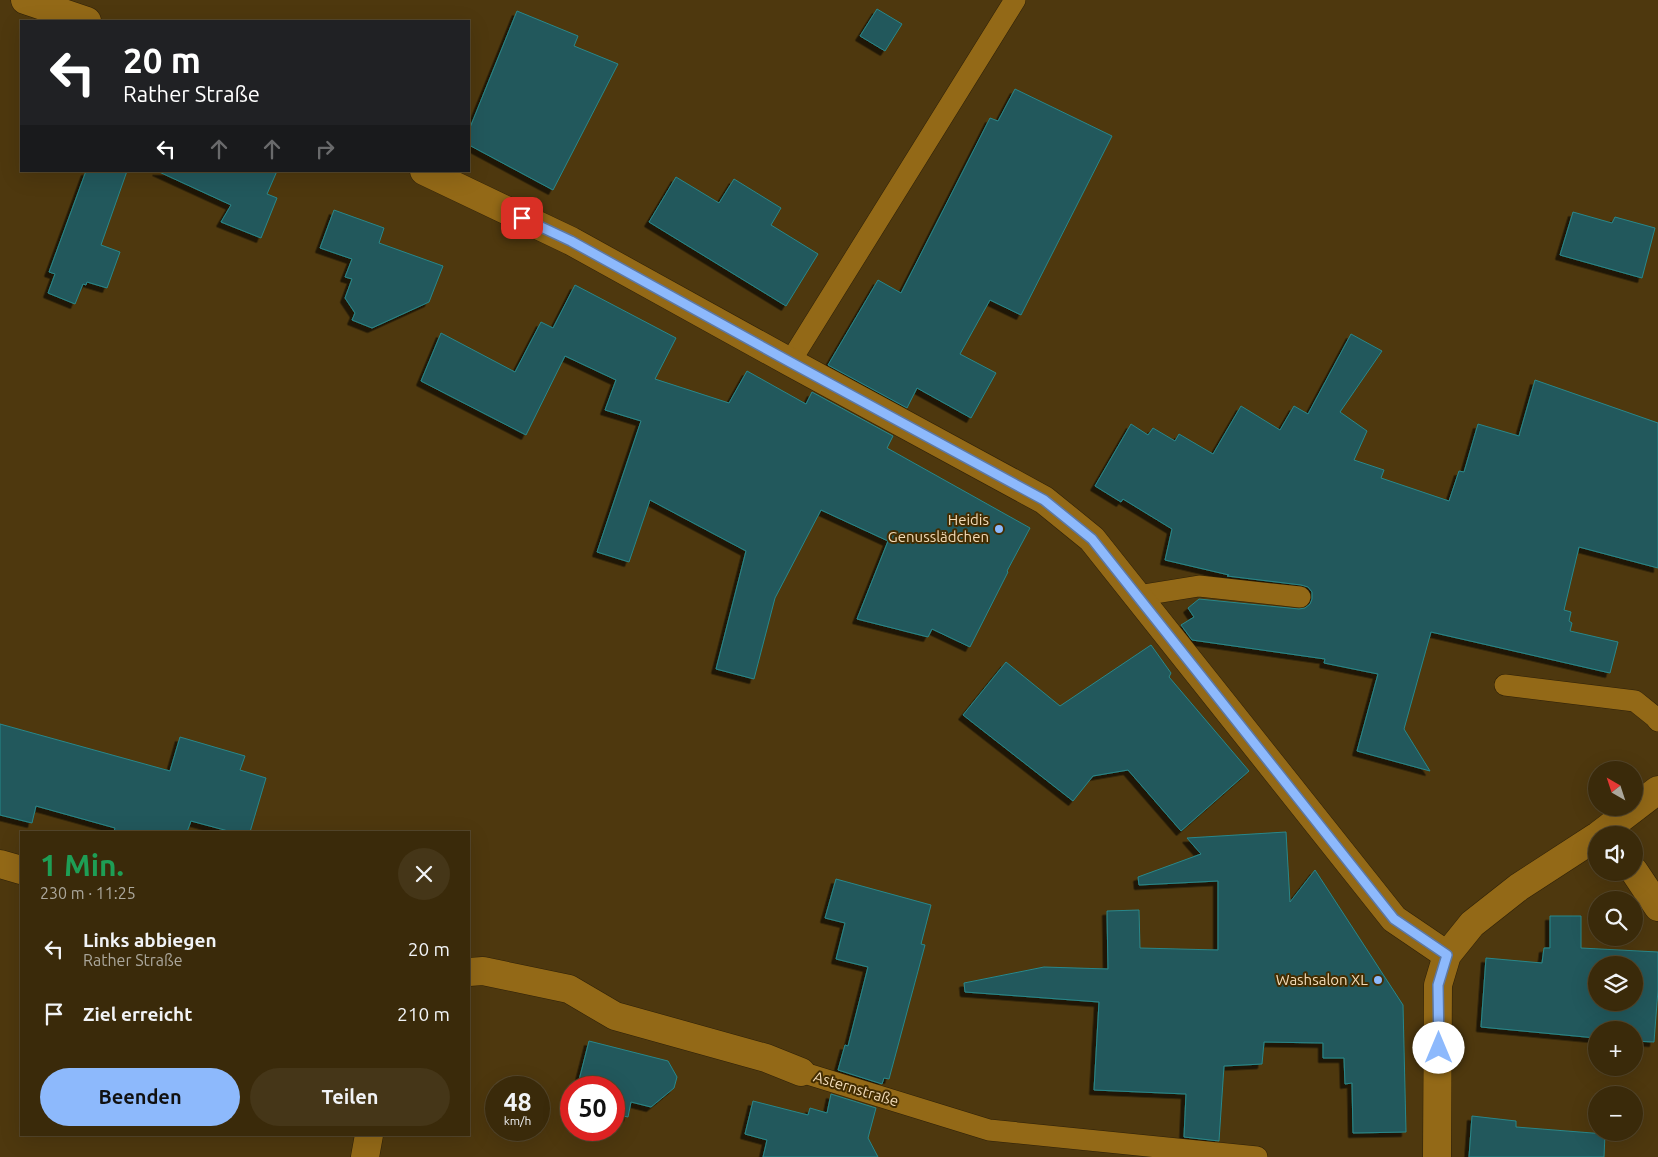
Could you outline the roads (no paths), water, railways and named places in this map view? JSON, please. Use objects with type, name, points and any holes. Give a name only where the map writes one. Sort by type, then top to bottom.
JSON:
[{"type":"street","points":[[25,0],[84,20]]},
{"type":"street","points":[[426,172],[571,241],[1044,500],[1092,539],[1394,919],[1447,955]]},
{"type":"street","points":[[1613,826],[1658,790]]},
{"type":"street","points":[[1438,1157],[1438,985],[1447,955],[1472,924],[1519,887],[1588,843]]},
{"type":"street","points":[[0,864],[20,870]]},
{"type":"street","points":[[1641,881],[1658,907]]},
{"type":"street","name":"Asternstraße","points":[[470,972],[483,971],[570,989],[615,1016],[766,1058],[801,1072]]},
{"type":"street","points":[[365,1157],[369,1136]]},
{"type":"lane","points":[[790,362],[1015,0]]},
{"type":"lane","points":[[1137,596],[1199,586],[1300,597]]},
{"type":"lane","points":[[1505,685],[1635,701],[1655,716],[1658,721]]},
{"type":"lane","name":"Asternstraße","points":[[801,1072],[989,1130],[1257,1157]]},
{"type":"place","name":"Heidis Genusslädchen","points":[[999,529]]},
{"type":"place","name":"Washsalon XL","points":[[1378,980]]}]
